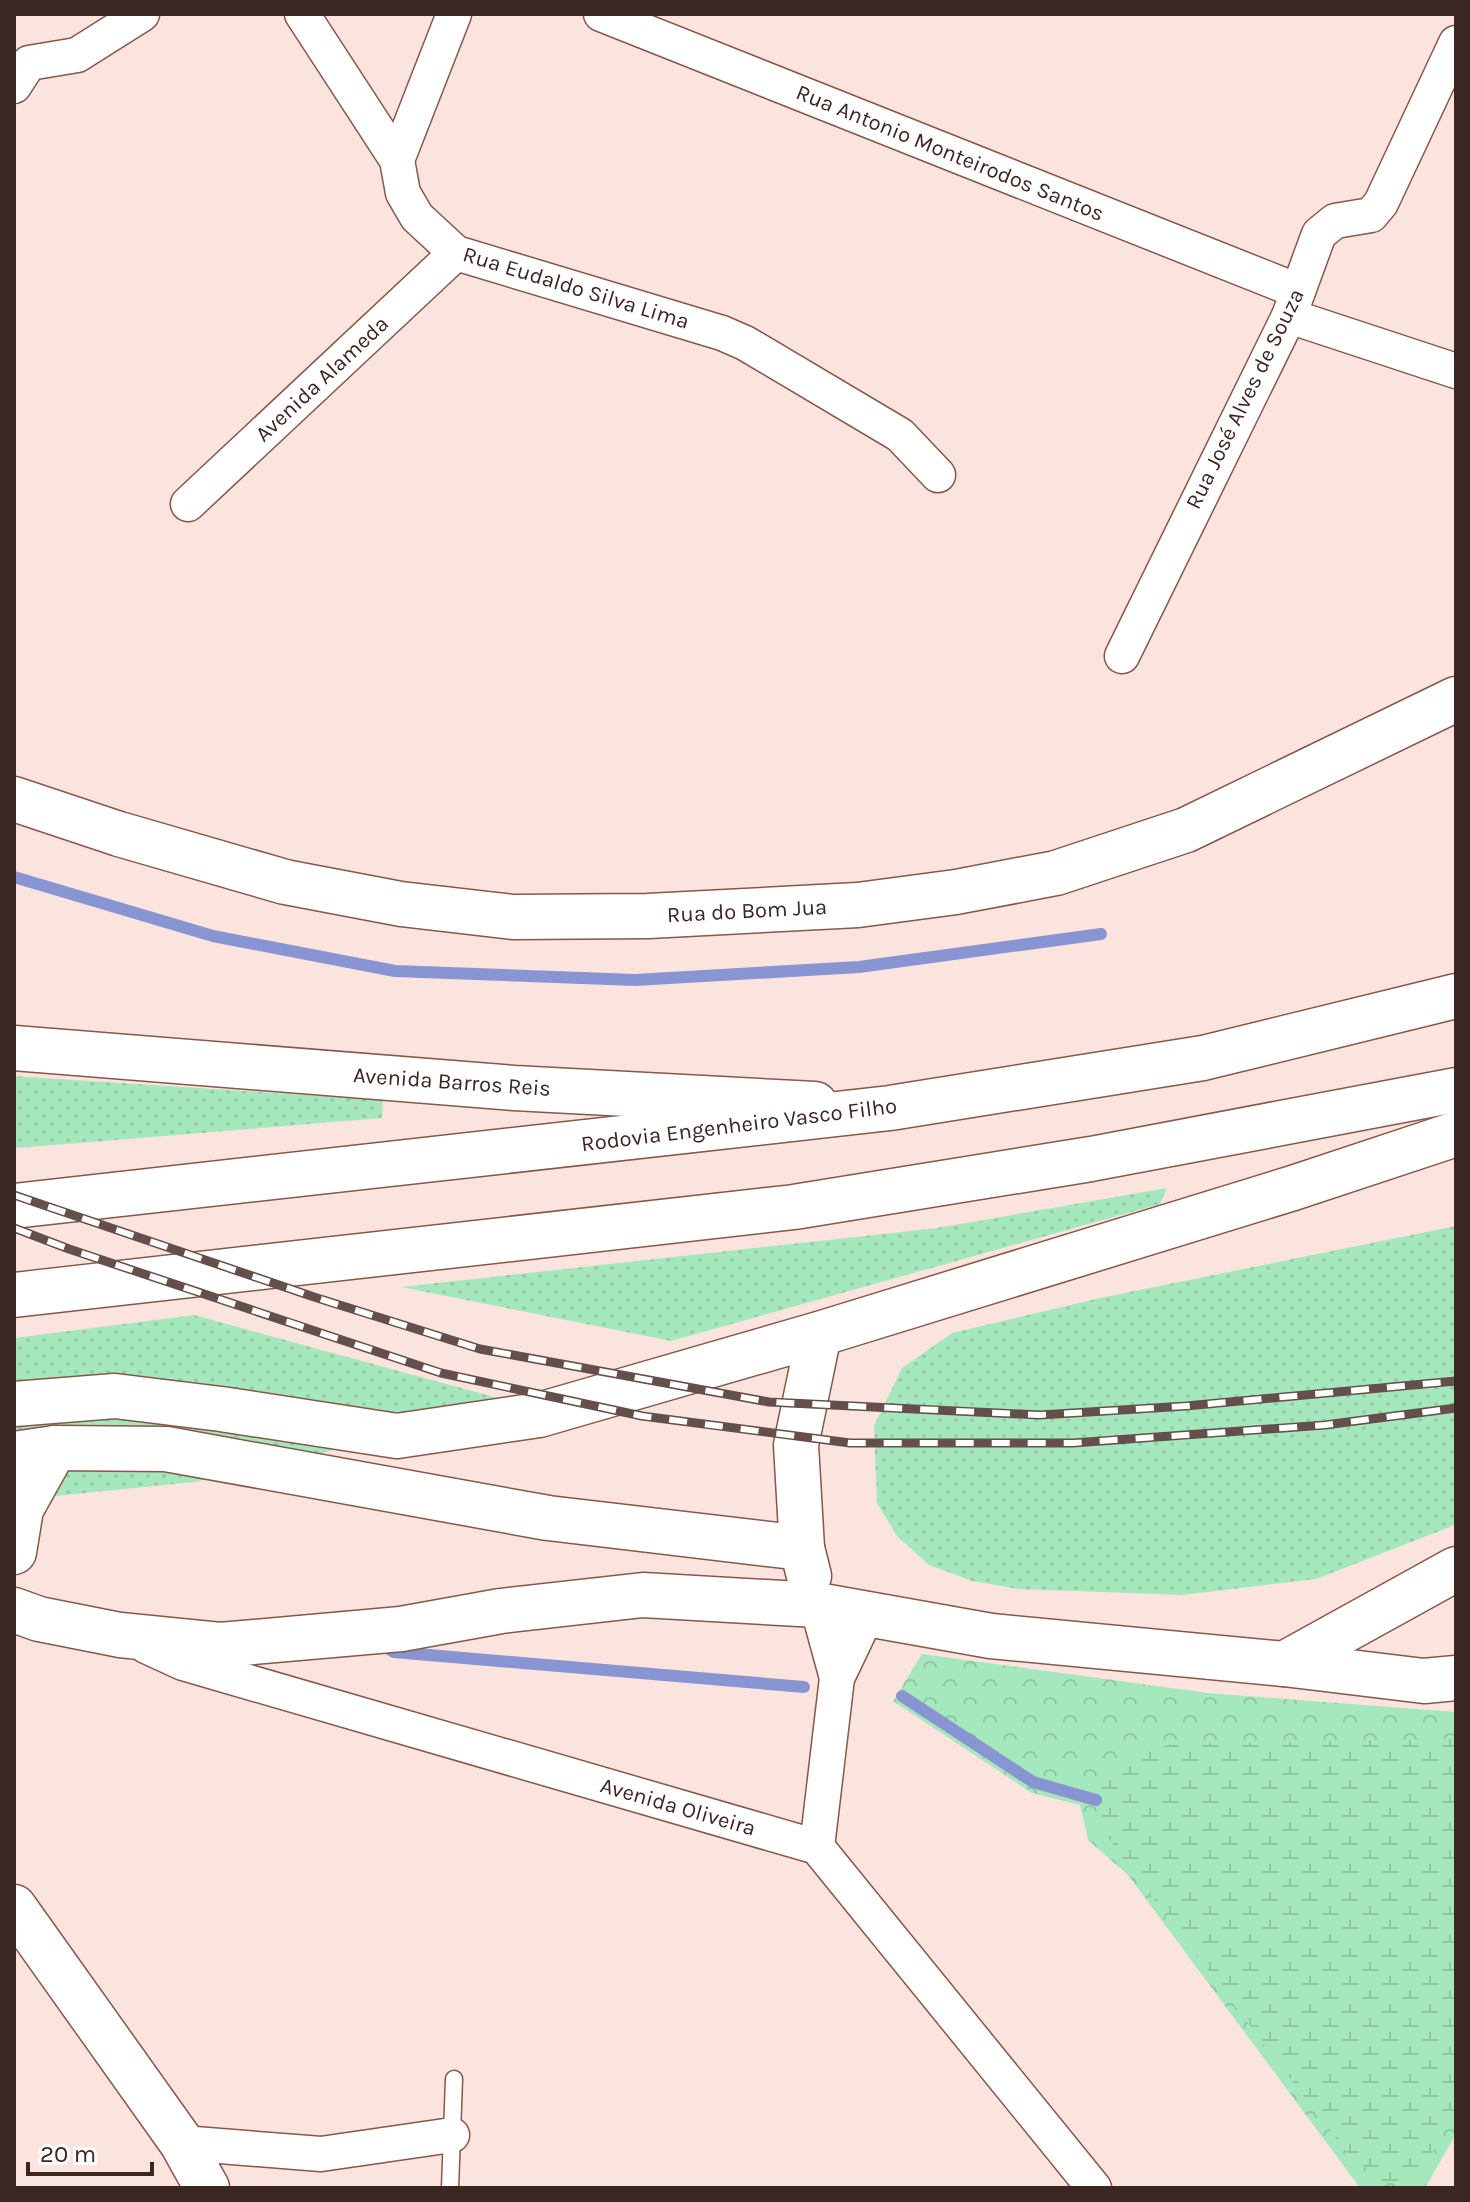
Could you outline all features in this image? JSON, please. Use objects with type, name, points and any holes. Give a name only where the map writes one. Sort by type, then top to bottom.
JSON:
[{"type":"main road","name":"Rua do Bom Jua","points":[[14,799],[119,834],[285,882],[401,904],[513,917],[648,916],[858,905],[956,892],[1056,873],[1186,830],[1456,699]]},
{"type":"main road","name":"Rodovia Engenheiro Vasco Filho","points":[[14,1206],[890,1108],[1203,1058],[1456,996]]},
{"type":"main road","name":"Avenida Barros Reis","points":[[14,1048],[514,1088],[890,1108]]},
{"type":"main road","points":[[14,1295],[794,1207],[1091,1159],[1456,1090]]},
{"type":"main road","points":[[14,1404],[115,1396],[397,1436],[539,1415],[819,1334],[1293,1188],[1456,1134]]},
{"type":"main road","points":[[817,1605],[802,1548],[796,1445],[819,1334]]},
{"type":"main road","points":[[14,1552],[34,1451],[166,1449],[548,1518],[802,1548]]},
{"type":"main road","points":[[14,1559],[20,1598],[27,1614],[120,1635],[220,1645],[401,1629],[501,1611],[643,1595],[817,1605],[991,1636],[1284,1664],[1424,1681],[1456,1678]]},
{"type":"main road","points":[[1284,1664],[1456,1569]]},
{"type":"main road","points":[[14,1907],[182,2143],[207,2188]]},
{"type":"street","points":[[14,86],[29,63],[77,55],[142,14]]},
{"type":"street","name":"Rua Eudaldo Silva Lima","points":[[302,14],[397,160],[403,193],[417,217],[456,253],[722,333],[745,343],[900,435],[938,475]]},
{"type":"street","points":[[397,160],[454,14]]},
{"type":"street","name":"Rua Antonio Monteirodos Santos","points":[[601,14],[1456,371]]},
{"type":"street","name":"Rua José Alves de Souza","points":[[1122,656],[1294,304],[1319,234],[1335,221],[1371,215],[1381,203],[1456,43]]},
{"type":"street","name":"Avenida Alameda","points":[[188,504],[456,253]]},
{"type":"street","points":[[817,1605],[837,1678]]},
{"type":"street","points":[[868,1613],[837,1678],[817,1847],[1094,2188]]},
{"type":"street","name":"Avenida Oliveira","points":[[120,1635],[183,1663],[817,1847]]},
{"type":"street","points":[[182,2143],[321,2154],[452,2135]]},
{"type":"lane","points":[[450,2188],[454,2079]]},
{"type":"green space","points":[[14,1076],[383,1100],[382,1118],[18,1148],[14,1146]]},
{"type":"green space","points":[[1167,1188],[1160,1204],[671,1341],[401,1287],[937,1228]]},
{"type":"green space","points":[[1456,1226],[1456,1523],[1450,1527],[1316,1579],[1183,1595],[1018,1589],[972,1581],[929,1565],[897,1536],[877,1503],[874,1426],[902,1368],[952,1333],[1100,1298]]},
{"type":"green space","points":[[194,1315],[498,1398],[310,1457],[194,1482],[55,1496],[14,1490],[14,1338]]},
{"type":"green space","points":[[922,1654],[1208,1693],[1456,1712],[1456,2134],[1425,2188],[1360,2188],[1128,1875],[1088,1840],[1080,1805],[1032,1793],[893,1701]]},
{"type":"green space","points":[[1456,1739],[1456,2109],[1425,2166],[1407,2183],[1384,2182],[1347,2153],[1123,1859],[1099,1824],[1096,1800],[1102,1782],[1115,1762],[1171,1744]]},
{"type":"waterway","points":[[14,877],[213,936],[395,971],[635,980],[859,967],[1101,934]]},
{"type":"waterway","points":[[379,1643],[394,1652],[804,1687]]},
{"type":"waterway","points":[[902,1696],[1033,1782],[1096,1800]]},
{"type":"railway","points":[[14,1195],[314,1297],[480,1349],[769,1402],[1040,1415],[1186,1406],[1456,1381]]},
{"type":"railway","points":[[14,1228],[441,1373],[642,1416],[850,1443],[1073,1443],[1325,1425],[1456,1408]]}]
